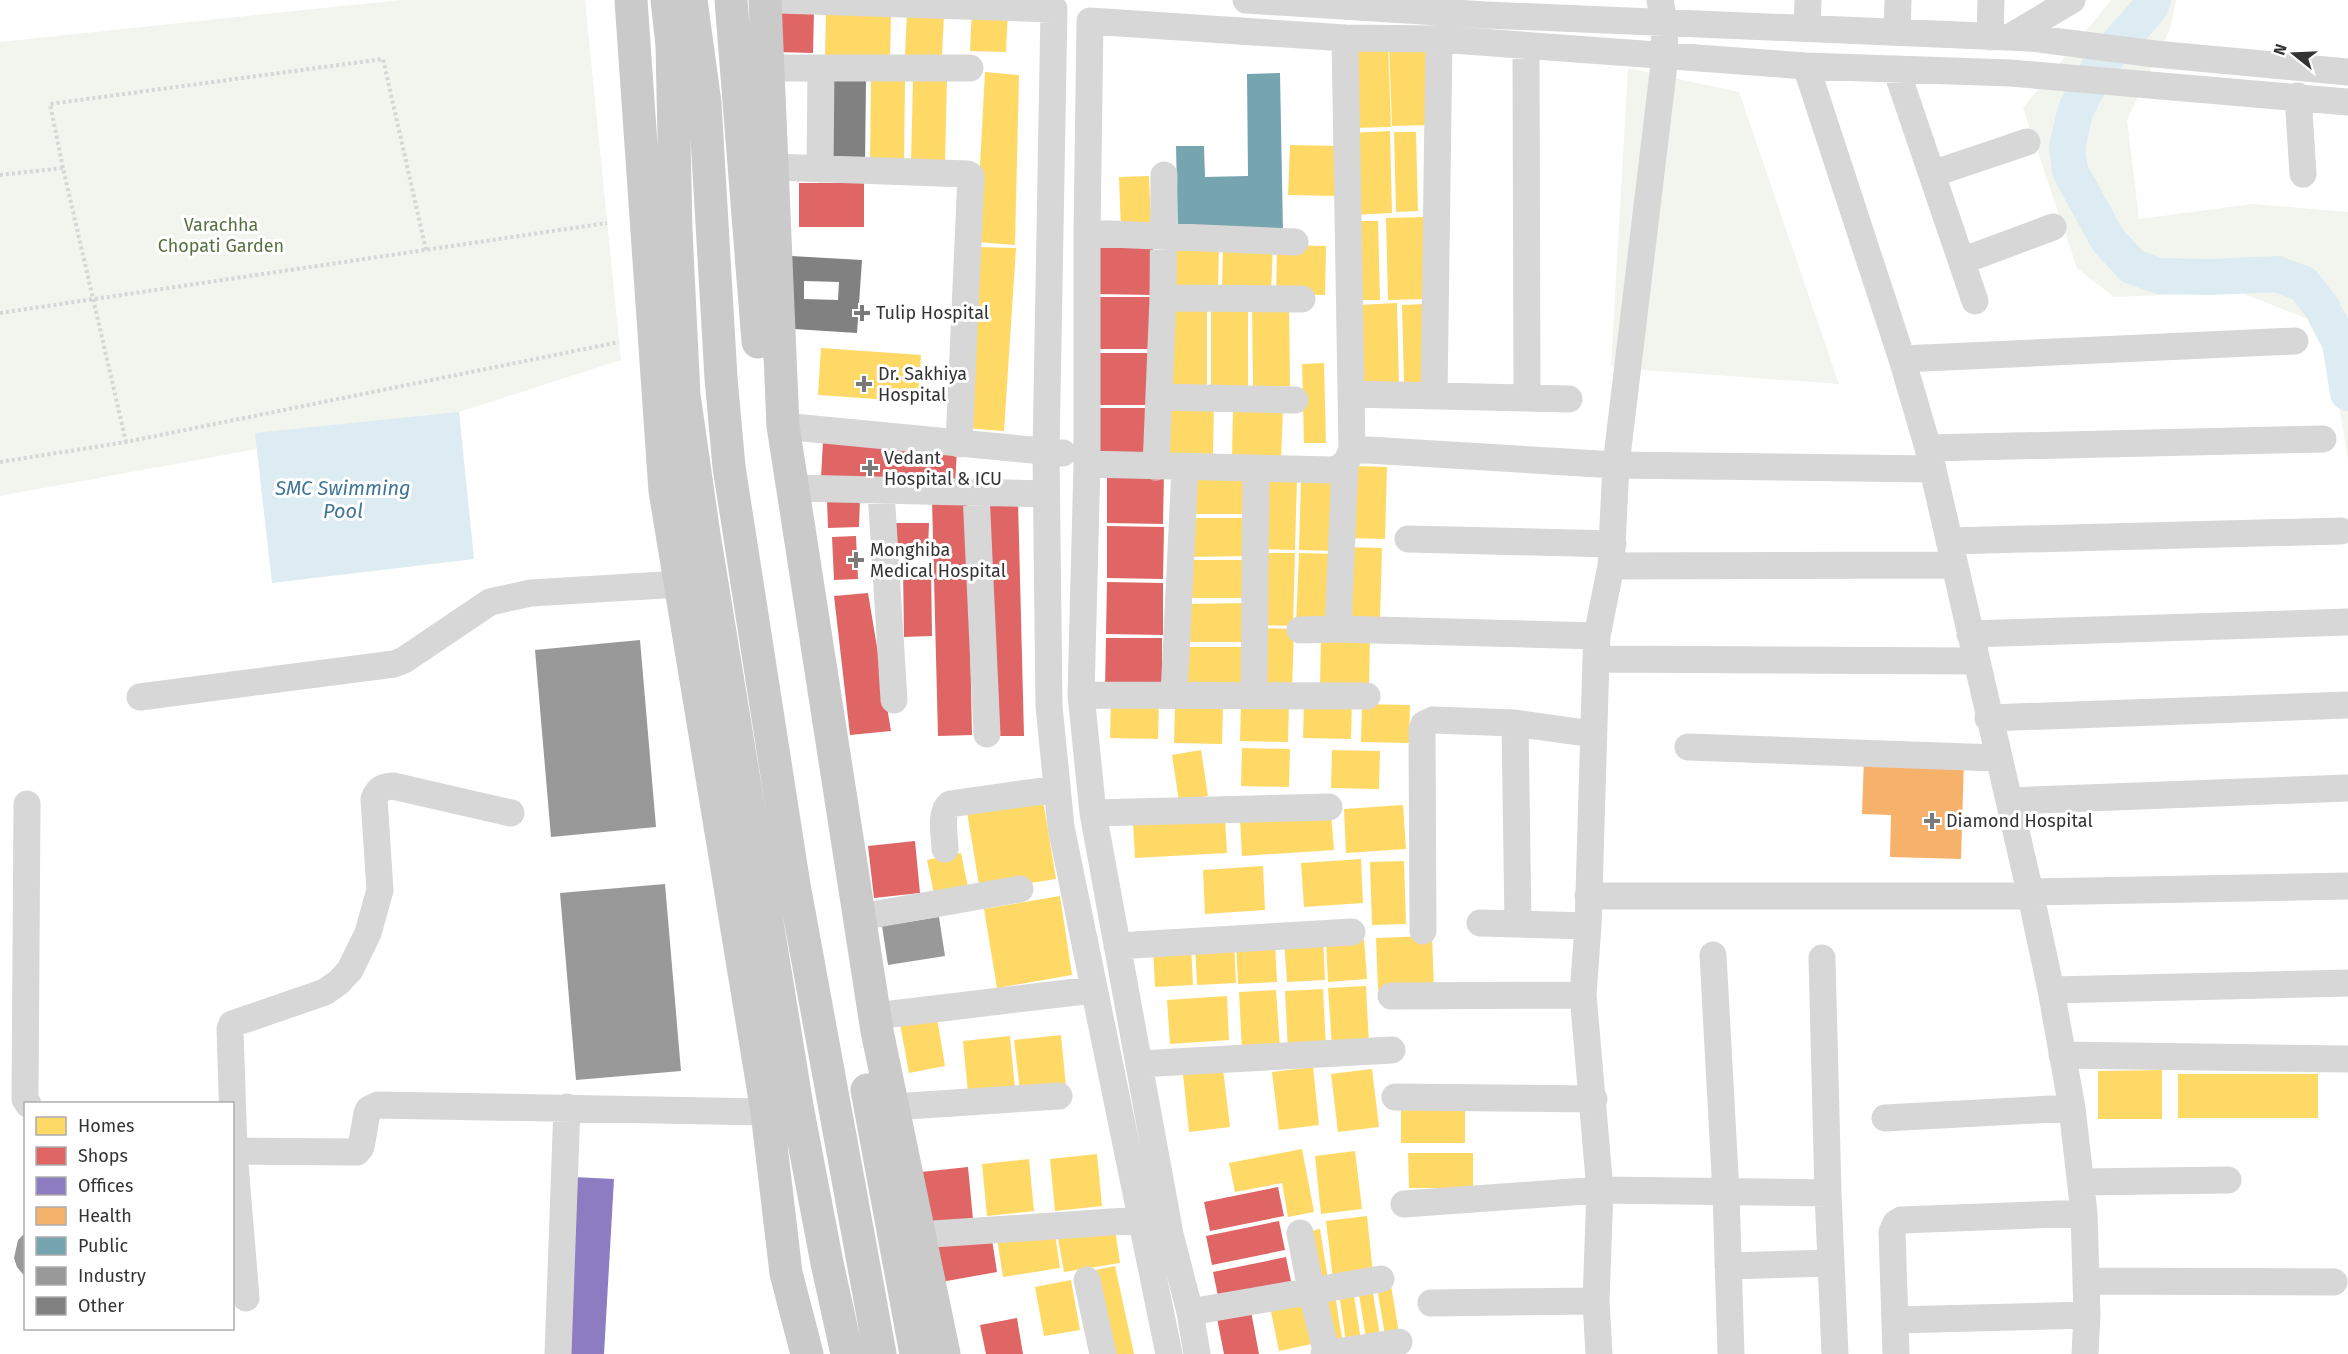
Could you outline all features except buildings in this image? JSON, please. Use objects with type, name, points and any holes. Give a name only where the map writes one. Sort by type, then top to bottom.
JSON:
[{"type":"main road","points":[[631,0],[665,490],[766,1112],[786,1273],[807,1354]]},
{"type":"main road","points":[[667,0],[672,45],[676,231],[684,395],[705,539],[797,1106],[847,1354]]},
{"type":"main road","points":[[692,0],[705,103],[729,467],[794,885],[880,1354]]},
{"type":"main road","points":[[711,0],[740,325],[749,470],[755,516],[873,1230],[897,1354]]},
{"type":"main road","points":[[731,0],[762,396],[764,451],[872,1120],[916,1354]]},
{"type":"main road","points":[[765,0],[783,426],[875,1016],[944,1354]]},
{"type":"street","points":[[731,0],[741,0]]},
{"type":"street","points":[[779,0],[1053,4]]},
{"type":"street","points":[[1246,0],[1662,11],[1807,28],[2010,37],[2155,54],[2348,72]]},
{"type":"street","points":[[1807,28],[1808,0]]},
{"type":"street","points":[[1898,0],[1898,32]]},
{"type":"street","points":[[1991,0],[2010,37]]},
{"type":"street","points":[[2010,37],[2072,0]]},
{"type":"street","points":[[1053,4],[1064,21],[1072,24],[1081,25],[1096,10]]},
{"type":"street","points":[[1053,4],[1046,452],[1049,706],[1061,827],[1169,1354]]},
{"type":"street","points":[[1096,10],[1345,38],[1439,39],[1806,66],[2010,73],[2141,82],[2348,102]]},
{"type":"street","points":[[1096,10],[1087,233],[1086,459],[1081,695],[1093,813],[1170,1234],[1190,1312],[1197,1354]]},
{"type":"street","points":[[1599,1354],[1596,1301],[1600,1190],[1582,995],[1588,926],[1597,648],[1612,555],[1616,465],[1665,56],[1662,11]]},
{"type":"street","points":[[1338,629],[1351,394],[1345,38]]},
{"type":"street","points":[[1434,396],[1439,39]]},
{"type":"street","points":[[1526,46],[1527,398]]},
{"type":"street","points":[[1806,66],[1902,359],[1931,459],[2051,990],[2072,1108],[2084,1213],[2087,1315],[2085,1354]]},
{"type":"street","points":[[768,68],[970,68]]},
{"type":"street","points":[[820,170],[821,69]]},
{"type":"street","points":[[1896,69],[1975,301]]},
{"type":"street","points":[[2298,96],[2303,174]]},
{"type":"street","points":[[1932,174],[2027,142]]},
{"type":"street","points":[[772,167],[968,174],[971,176],[959,444]]},
{"type":"street","points":[[1156,467],[1163,298],[1164,175]]},
{"type":"street","points":[[1962,261],[2053,227]]},
{"type":"street","points":[[1087,233],[1294,242]]},
{"type":"street","points":[[1163,298],[1302,299]]},
{"type":"street","points":[[1902,359],[2295,341]]},
{"type":"street","points":[[1351,394],[1569,399]]},
{"type":"street","points":[[1159,397],[1295,400]]},
{"type":"street","points":[[783,426],[1046,452],[1156,467],[1332,470],[1348,457],[1616,465],[1931,459],[2323,439]]},
{"type":"street","points":[[1174,695],[1185,468]]},
{"type":"street","points":[[1254,696],[1256,469]]},
{"type":"street","points":[[793,489],[1046,494]]},
{"type":"street","points":[[881,491],[894,700]]},
{"type":"street","points":[[976,492],[987,734]]},
{"type":"street","points":[[1408,539],[1612,555],[1952,553],[2341,531]]},
{"type":"street","points":[[140,697],[400,663],[472,613],[490,602],[508,597],[531,593],[680,584]]},
{"type":"street","points":[[1970,634],[2348,622]]},
{"type":"street","points":[[1300,630],[1338,629],[1597,648],[1976,661]]},
{"type":"street","points":[[1081,695],[1368,696]]},
{"type":"street","points":[[1989,718],[2348,705]]},
{"type":"street","points":[[1423,931],[1422,730],[1424,724],[1433,720],[1515,723],[1593,734]]},
{"type":"street","points":[[1515,723],[1518,924]]},
{"type":"street","points":[[1688,747],[1997,758]]},
{"type":"street","points":[[232,1102],[230,1027],[235,1022],[326,992],[350,970],[369,933],[380,891],[374,799],[378,791],[384,787],[393,786],[511,813]]},
{"type":"street","points":[[2008,801],[2348,788]]},
{"type":"street","points":[[945,849],[944,814],[950,804],[1057,789]]},
{"type":"street","points":[[27,804],[25,1099],[27,1102]]},
{"type":"street","points":[[1093,813],[1329,807]]},
{"type":"street","points":[[1588,896],[2030,894],[2348,886]]},
{"type":"street","points":[[860,917],[1020,889]]},
{"type":"street","points":[[1480,923],[1588,926]]},
{"type":"street","points":[[1118,946],[1352,932]]},
{"type":"street","points":[[1713,955],[1726,1193],[1731,1354]]},
{"type":"street","points":[[1822,958],[1835,1354]]},
{"type":"street","points":[[2051,990],[2348,983]]},
{"type":"street","points":[[875,1016],[1093,990]]},
{"type":"street","points":[[1391,996],[1582,995]]},
{"type":"street","points":[[1139,1064],[1392,1050]]},
{"type":"street","points":[[2062,1055],[2348,1059]]},
{"type":"street","points":[[892,1107],[1059,1096]]},
{"type":"street","points":[[1395,1098],[1593,1099]]},
{"type":"street","points":[[234,1151],[357,1152],[361,1147],[367,1113],[373,1106],[378,1105],[766,1112]]},
{"type":"street","points":[[558,1354],[567,1107]]},
{"type":"street","points":[[1885,1118],[2072,1108]]},
{"type":"street","points":[[234,1162],[246,1298]]},
{"type":"street","points":[[2080,1182],[2228,1180]]},
{"type":"street","points":[[1404,1204],[1600,1190],[1828,1193]]},
{"type":"street","points":[[1896,1354],[1892,1232],[1896,1223],[1901,1220],[2084,1213]]},
{"type":"street","points":[[918,1235],[1141,1220]]},
{"type":"street","points":[[1300,1233],[1326,1354],[1399,1342]]},
{"type":"street","points":[[1728,1266],[1831,1263]]},
{"type":"street","points":[[1190,1312],[1380,1279]]},
{"type":"street","points":[[1088,1280],[1103,1354]]},
{"type":"street","points":[[2086,1281],[2334,1282]]},
{"type":"street","points":[[1431,1303],[1596,1301]]},
{"type":"street","points":[[1895,1320],[2087,1315]]},
{"type":"path","points":[[126,442],[50,104],[383,59],[426,250]]},
{"type":"path","points":[[0,175],[63,168]]},
{"type":"path","points":[[0,313],[607,223]]},
{"type":"path","points":[[0,462],[126,442],[619,342]]},
{"type":"green space","name":"Varachha Chopati Garden","points":[[400,0],[585,0],[621,360],[459,412],[0,496],[0,42]]},
{"type":"green space","points":[[2111,0],[2176,0],[2170,29],[2127,120],[2139,219],[2253,204],[2348,212],[2348,460],[2328,339],[2308,319],[2239,292],[2114,297],[2077,268],[2023,108]]},
{"type":"green space","points":[[1628,68],[1739,92],[1839,384],[1611,366]]},
{"type":"water","name":"SMC Swimming Pool","points":[[459,412],[474,559],[272,583],[255,433]]},
{"type":"waterway","points":[[2153,0],[2149,9],[2102,62],[2076,109],[2067,147],[2070,171],[2108,240],[2132,266],[2158,276],[2210,277],[2277,274],[2304,284],[2322,308],[2340,343],[2348,393]]},
{"type":"place","name":"Tulip Hospital","points":[[862,313]]},
{"type":"place","name":"Dr. Sakhiya Hospital","points":[[864,384]]},
{"type":"place","name":"Vedant Hospital & ICU","points":[[870,468]]},
{"type":"place","name":"Monghiba Medical Hospital","points":[[856,560]]},
{"type":"place","name":"Diamond Hospital","points":[[1932,821]]}]
